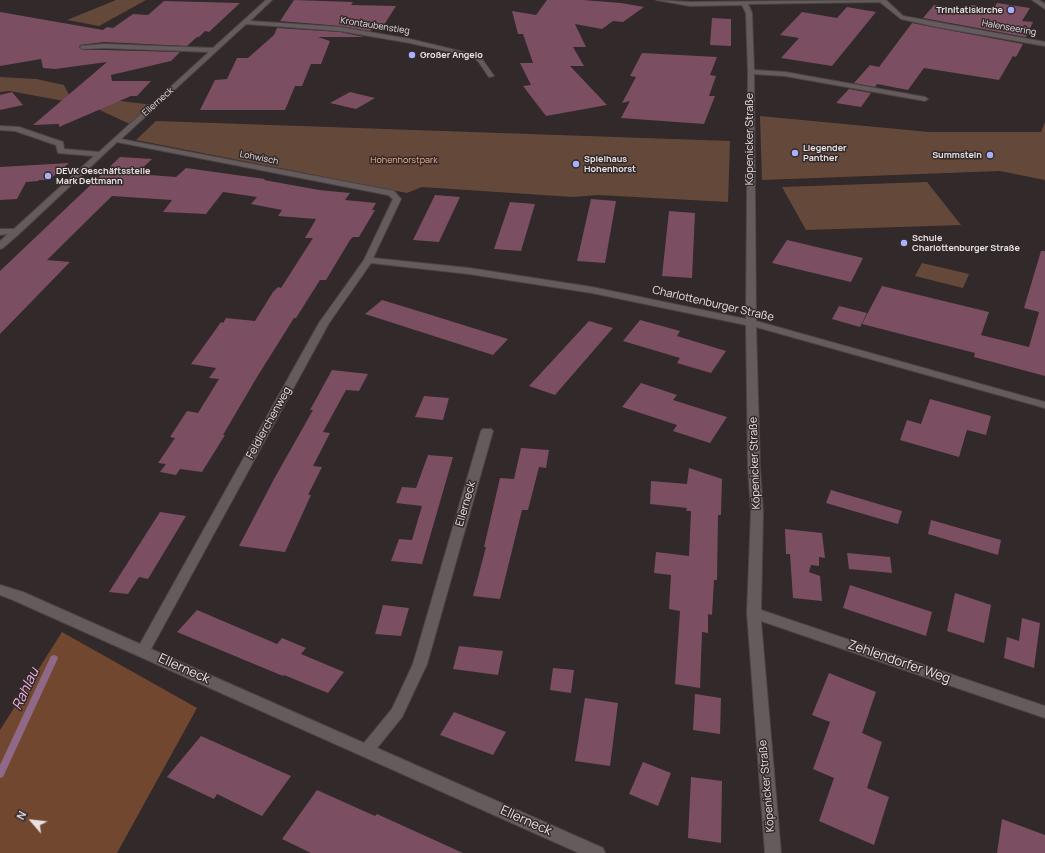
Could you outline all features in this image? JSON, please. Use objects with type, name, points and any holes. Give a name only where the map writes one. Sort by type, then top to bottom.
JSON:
[{"type":"street","name":"Ellerneck","points":[[0,246],[269,0]]},
{"type":"street","points":[[659,0],[690,4],[882,0]]},
{"type":"street","name":"Halenseering","points":[[882,0],[901,16],[937,25],[1045,44]]},
{"type":"street","points":[[1035,0],[1045,7]]},
{"type":"street","name":"Köpenicker Straße","points":[[745,4],[749,13],[751,72],[751,324],[754,468],[757,512],[754,614],[773,853]]},
{"type":"street","name":"Krontaubenstieg","points":[[245,22],[340,29],[410,41],[474,56],[480,60],[491,76]]},
{"type":"street","points":[[83,47],[104,46],[216,50]]},
{"type":"street","points":[[751,72],[784,74],[925,99]]},
{"type":"street","points":[[0,128],[16,129],[60,144],[61,151],[100,154]]},
{"type":"street","name":"Lohwisch","points":[[116,140],[391,193],[397,198]]},
{"type":"street","name":"Feldlerchenweg","points":[[143,651],[324,323],[368,260],[396,203],[397,198]]},
{"type":"street","points":[[0,232],[16,231]]},
{"type":"street","name":"Charlottenburger Straße","points":[[368,260],[469,271],[592,290],[751,324],[1045,405]]},
{"type":"street","name":"Ellerneck","points":[[367,750],[397,713],[420,664],[487,432]]},
{"type":"street","name":"Ellerneck","points":[[0,590],[18,596],[598,853]]},
{"type":"street","name":"Zehlendorfer Weg","points":[[754,614],[1045,712]]},
{"type":"green space","points":[[116,0],[146,0],[99,26],[67,20]]},
{"type":"green space","points":[[0,77],[36,79],[64,85],[69,95],[154,105],[132,125],[91,106],[10,91],[0,92]]},
{"type":"green space","points":[[760,116],[929,132],[1041,132],[1045,122],[1045,180],[1000,171],[762,180]]},
{"type":"green space","name":"Hohenhorstpark","points":[[156,121],[730,141],[728,202],[598,195],[573,197],[422,187],[407,193],[136,140]]},
{"type":"green space","points":[[927,182],[961,225],[806,230],[782,187]]},
{"type":"green space","points":[[922,263],[969,274],[963,288],[915,276]]},
{"type":"shaded area","points":[[62,632],[197,708],[117,853],[0,853],[0,730]]},
{"type":"building","points":[[294,0],[353,2],[351,5],[396,6],[382,28],[373,28],[370,31],[340,26],[280,21]]},
{"type":"building","points":[[547,0],[583,0],[621,3],[644,7],[623,22],[613,21],[602,29],[575,24],[586,47],[573,47],[584,66],[570,66],[607,105],[546,116],[523,86],[531,85],[520,63],[533,63],[523,34],[518,34],[512,11],[536,15]]},
{"type":"building","points":[[164,1],[240,3],[209,32],[205,31],[187,46],[104,42],[80,45],[79,47],[83,50],[180,52],[171,61],[111,75],[112,81],[151,81],[137,96],[131,96],[59,127],[59,124],[33,125],[107,62],[55,69],[43,68],[41,59],[0,66],[0,12],[103,30],[107,27],[113,28],[133,14],[148,15]]},
{"type":"building","points":[[997,3],[1030,8],[1022,21],[1033,22],[1026,37],[923,18],[934,5],[968,10],[971,5],[994,8]]},
{"type":"building","points":[[847,7],[876,12],[832,66],[781,58],[799,38],[780,35],[802,12],[837,18]]},
{"type":"building","points":[[712,18],[731,19],[731,46],[710,45]]},
{"type":"building","points":[[912,23],[1023,44],[1016,57],[1013,56],[999,80],[924,68],[908,90],[877,84],[875,87],[854,83],[870,65],[879,67]]},
{"type":"building","points":[[277,28],[340,32],[364,37],[318,37],[330,41],[321,64],[311,64],[302,86],[295,86],[285,110],[200,110],[215,80],[227,79],[237,58],[248,58],[274,35]]},
{"type":"building","points":[[642,53],[717,57],[710,75],[716,76],[709,96],[715,96],[704,124],[621,118],[630,101],[622,103],[636,77],[630,76]]},
{"type":"building","points":[[849,89],[871,93],[861,107],[836,103]]},
{"type":"building","points":[[12,92],[23,105],[0,110],[0,95]]},
{"type":"building","points":[[350,92],[375,98],[356,109],[330,103]]},
{"type":"building","points":[[120,157],[152,159],[136,174],[176,177],[186,168],[265,179],[264,180],[319,190],[350,193],[345,200],[376,203],[372,210],[375,210],[359,237],[353,237],[350,240],[326,280],[320,280],[296,318],[294,318],[257,377],[223,435],[225,435],[202,472],[180,469],[176,475],[160,472],[166,464],[158,463],[175,438],[170,437],[187,411],[198,413],[219,379],[209,378],[216,368],[191,364],[221,322],[223,323],[226,318],[255,321],[273,292],[278,287],[281,288],[313,238],[305,238],[316,219],[278,216],[282,210],[251,204],[257,197],[223,192],[206,214],[163,212],[172,200],[112,196],[47,260],[70,262],[0,334],[0,271]]},
{"type":"building","points":[[69,163],[49,180],[26,182],[17,199],[0,200],[0,167]]},
{"type":"building","points":[[435,195],[460,197],[439,242],[413,240]]},
{"type":"building","points":[[591,199],[616,201],[605,263],[577,261]]},
{"type":"building","points":[[510,202],[535,204],[521,251],[494,249]]},
{"type":"building","points":[[669,211],[695,213],[692,278],[662,276]]},
{"type":"building","points":[[787,240],[863,258],[851,282],[772,263]]},
{"type":"building","points":[[1041,251],[1045,251],[1045,376],[974,357],[975,353],[862,324],[882,286],[989,312],[981,335],[1029,347],[1039,312],[1024,308]]},
{"type":"building","points":[[382,300],[508,339],[493,355],[365,314]]},
{"type":"building","points":[[839,306],[867,313],[860,327],[832,319]]},
{"type":"building","points":[[640,320],[680,331],[677,336],[726,351],[711,373],[677,363],[680,358],[623,341]]},
{"type":"building","points":[[589,321],[613,328],[555,395],[529,386]]},
{"type":"building","points":[[332,370],[368,374],[359,391],[346,390],[323,432],[330,433],[313,466],[322,467],[308,495],[311,495],[285,552],[239,546],[274,479],[313,410],[310,410]]},
{"type":"building","points":[[641,383],[677,395],[673,400],[727,417],[710,443],[673,431],[677,425],[622,407]]},
{"type":"building","points":[[424,396],[449,398],[443,420],[415,417]]},
{"type":"building","points":[[930,399],[991,416],[986,435],[967,430],[959,457],[900,440],[907,420],[921,424]]},
{"type":"building","points":[[521,448],[549,450],[546,468],[539,467],[528,510],[522,510],[500,599],[473,596],[486,547],[484,547],[500,478],[514,479]]},
{"type":"building","points":[[428,455],[453,457],[422,564],[391,561],[399,539],[412,540],[422,506],[396,503],[402,487],[416,488]]},
{"type":"building","points":[[689,468],[722,479],[721,515],[718,515],[717,580],[714,580],[712,615],[708,614],[708,633],[702,632],[700,688],[675,684],[680,611],[669,609],[671,575],[654,573],[656,552],[689,556],[691,511],[686,511],[687,508],[650,504],[651,481],[687,484]]},
{"type":"building","points":[[831,490],[902,511],[898,524],[826,503]]},
{"type":"building","points":[[160,512],[186,516],[148,579],[139,577],[128,594],[109,592]]},
{"type":"building","points":[[931,520],[1001,540],[998,555],[928,534]]},
{"type":"building","points":[[785,529],[822,533],[825,558],[819,557],[819,566],[811,565],[809,572],[820,576],[822,601],[793,598],[790,554],[786,554]]},
{"type":"building","points":[[847,553],[890,557],[892,573],[849,569]]},
{"type":"building","points":[[850,585],[932,612],[926,636],[843,608]]},
{"type":"building","points":[[955,593],[991,605],[984,643],[947,631]]},
{"type":"building","points":[[383,605],[409,608],[401,636],[375,634]]},
{"type":"building","points":[[197,610],[277,644],[282,638],[306,648],[301,654],[344,672],[328,693],[177,632]]},
{"type":"building","points":[[1022,618],[1040,623],[1034,668],[1004,658],[1007,637],[1019,641]]},
{"type":"building","points":[[459,646],[503,651],[498,675],[453,669]]},
{"type":"building","points":[[553,668],[574,670],[571,693],[550,690]]},
{"type":"building","points":[[829,673],[876,692],[862,733],[882,742],[867,788],[889,797],[874,845],[819,821],[834,778],[813,769],[830,722],[812,715]]},
{"type":"building","points":[[695,694],[721,698],[720,734],[693,730]]},
{"type":"building","points":[[585,698],[618,703],[610,766],[575,761]]},
{"type":"building","points":[[454,712],[506,732],[493,755],[440,735]]},
{"type":"building","points":[[201,736],[291,776],[262,816],[217,794],[214,799],[167,777]]},
{"type":"building","points":[[643,762],[671,773],[658,806],[629,794]]},
{"type":"building","points":[[691,777],[722,781],[721,843],[688,838]]},
{"type":"building","points":[[317,790],[375,816],[377,814],[463,853],[311,853],[282,839]]},
{"type":"building","points":[[1002,819],[1045,835],[1045,853],[997,853]]},
{"type":"waterway","name":"Rahlau","points":[[0,774],[54,658]]},
{"type":"place","name":"Trinitatiskirche","points":[[1011,10]]},
{"type":"place","name":"Großer Angelo","points":[[412,55]]},
{"type":"place","name":"Liegender Panther","points":[[795,153]]},
{"type":"place","name":"Summstein","points":[[990,155]]},
{"type":"place","name":"Spielhaus Hohenhorst","points":[[576,164]]},
{"type":"place","name":"DEVK Geschäftsstelle Mark Dettmann","points":[[48,176]]},
{"type":"place","name":"Schule Charlottenburger Straße","points":[[904,243]]}]
